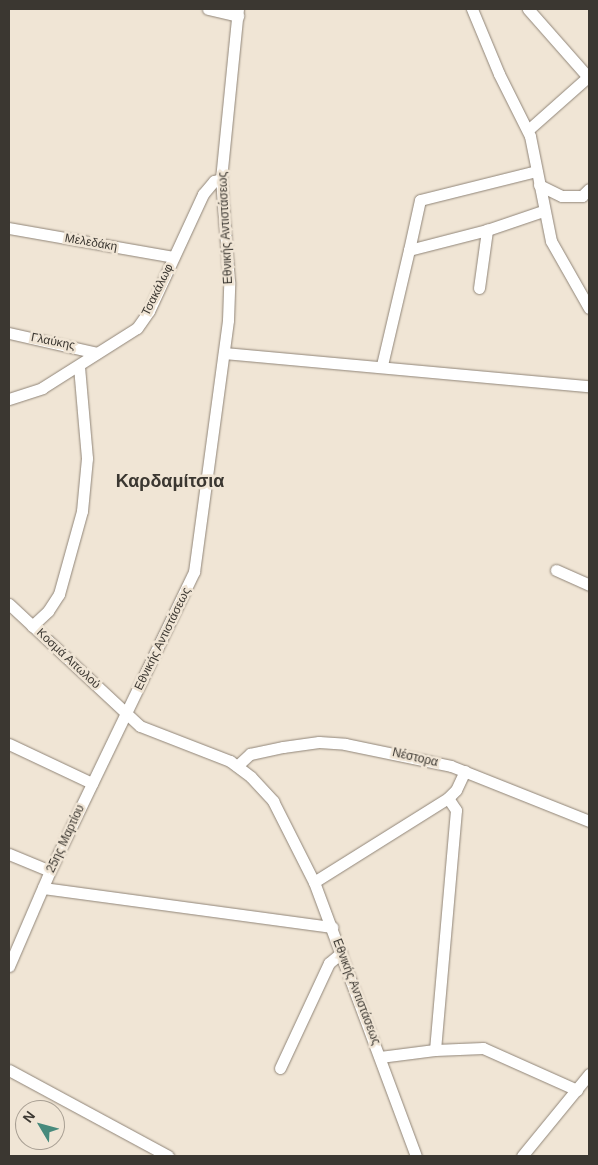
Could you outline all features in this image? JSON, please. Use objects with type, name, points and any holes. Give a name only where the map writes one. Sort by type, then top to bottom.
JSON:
[{"type":"street","points":[[208,9],[238,13]]},
{"type":"street","points":[[472,9],[499,74],[528,130],[543,211],[551,241],[589,308]]},
{"type":"street","points":[[528,9],[588,77],[528,130]]},
{"type":"street","name":"Εθνικής Αντιστάσεως","points":[[238,13],[221,179],[229,282],[224,353],[194,572],[127,714],[149,731],[237,766],[262,788],[277,808],[314,882],[332,927],[416,1156]]},
{"type":"street","points":[[382,365],[420,200],[536,171]]},
{"type":"street","name":"Τσακάλωφ","points":[[9,399],[36,392],[134,330],[143,320],[203,194],[214,181],[221,179]]},
{"type":"street","points":[[539,185],[562,196],[582,196],[589,190]]},
{"type":"street","points":[[409,250],[487,230],[543,211]]},
{"type":"street","name":"Μελεδάκη","points":[[9,228],[174,257]]},
{"type":"street","points":[[479,288],[487,230]]},
{"type":"street","name":"Γλαύκης","points":[[9,333],[97,353]]},
{"type":"street","points":[[224,353],[382,365],[589,386]]},
{"type":"street","points":[[32,626],[48,611],[59,594],[82,510],[87,458],[79,366]]},
{"type":"street","points":[[556,570],[589,585]]},
{"type":"street","name":"Κοσμά Αιτωλού","points":[[9,604],[127,714]]},
{"type":"street","name":"25ης Μαρτίου","points":[[9,966],[50,871],[127,714]]},
{"type":"street","name":"Νέστορα","points":[[237,766],[253,753],[324,742],[392,752],[465,771],[589,821]]},
{"type":"street","points":[[9,744],[92,783]]},
{"type":"street","points":[[314,882],[448,798],[456,790],[465,771]]},
{"type":"street","points":[[435,1050],[456,810],[448,798]]},
{"type":"street","points":[[9,854],[50,871]]},
{"type":"street","points":[[43,888],[332,927]]},
{"type":"street","points":[[280,1068],[329,963],[341,953]]},
{"type":"street","points":[[380,1057],[435,1050],[489,1050],[577,1090]]},
{"type":"street","points":[[9,1070],[168,1156]]},
{"type":"street","points":[[522,1156],[589,1074]]},
{"type":"district","name":"Καρδαμίτσια","points":[[170,481]]}]
